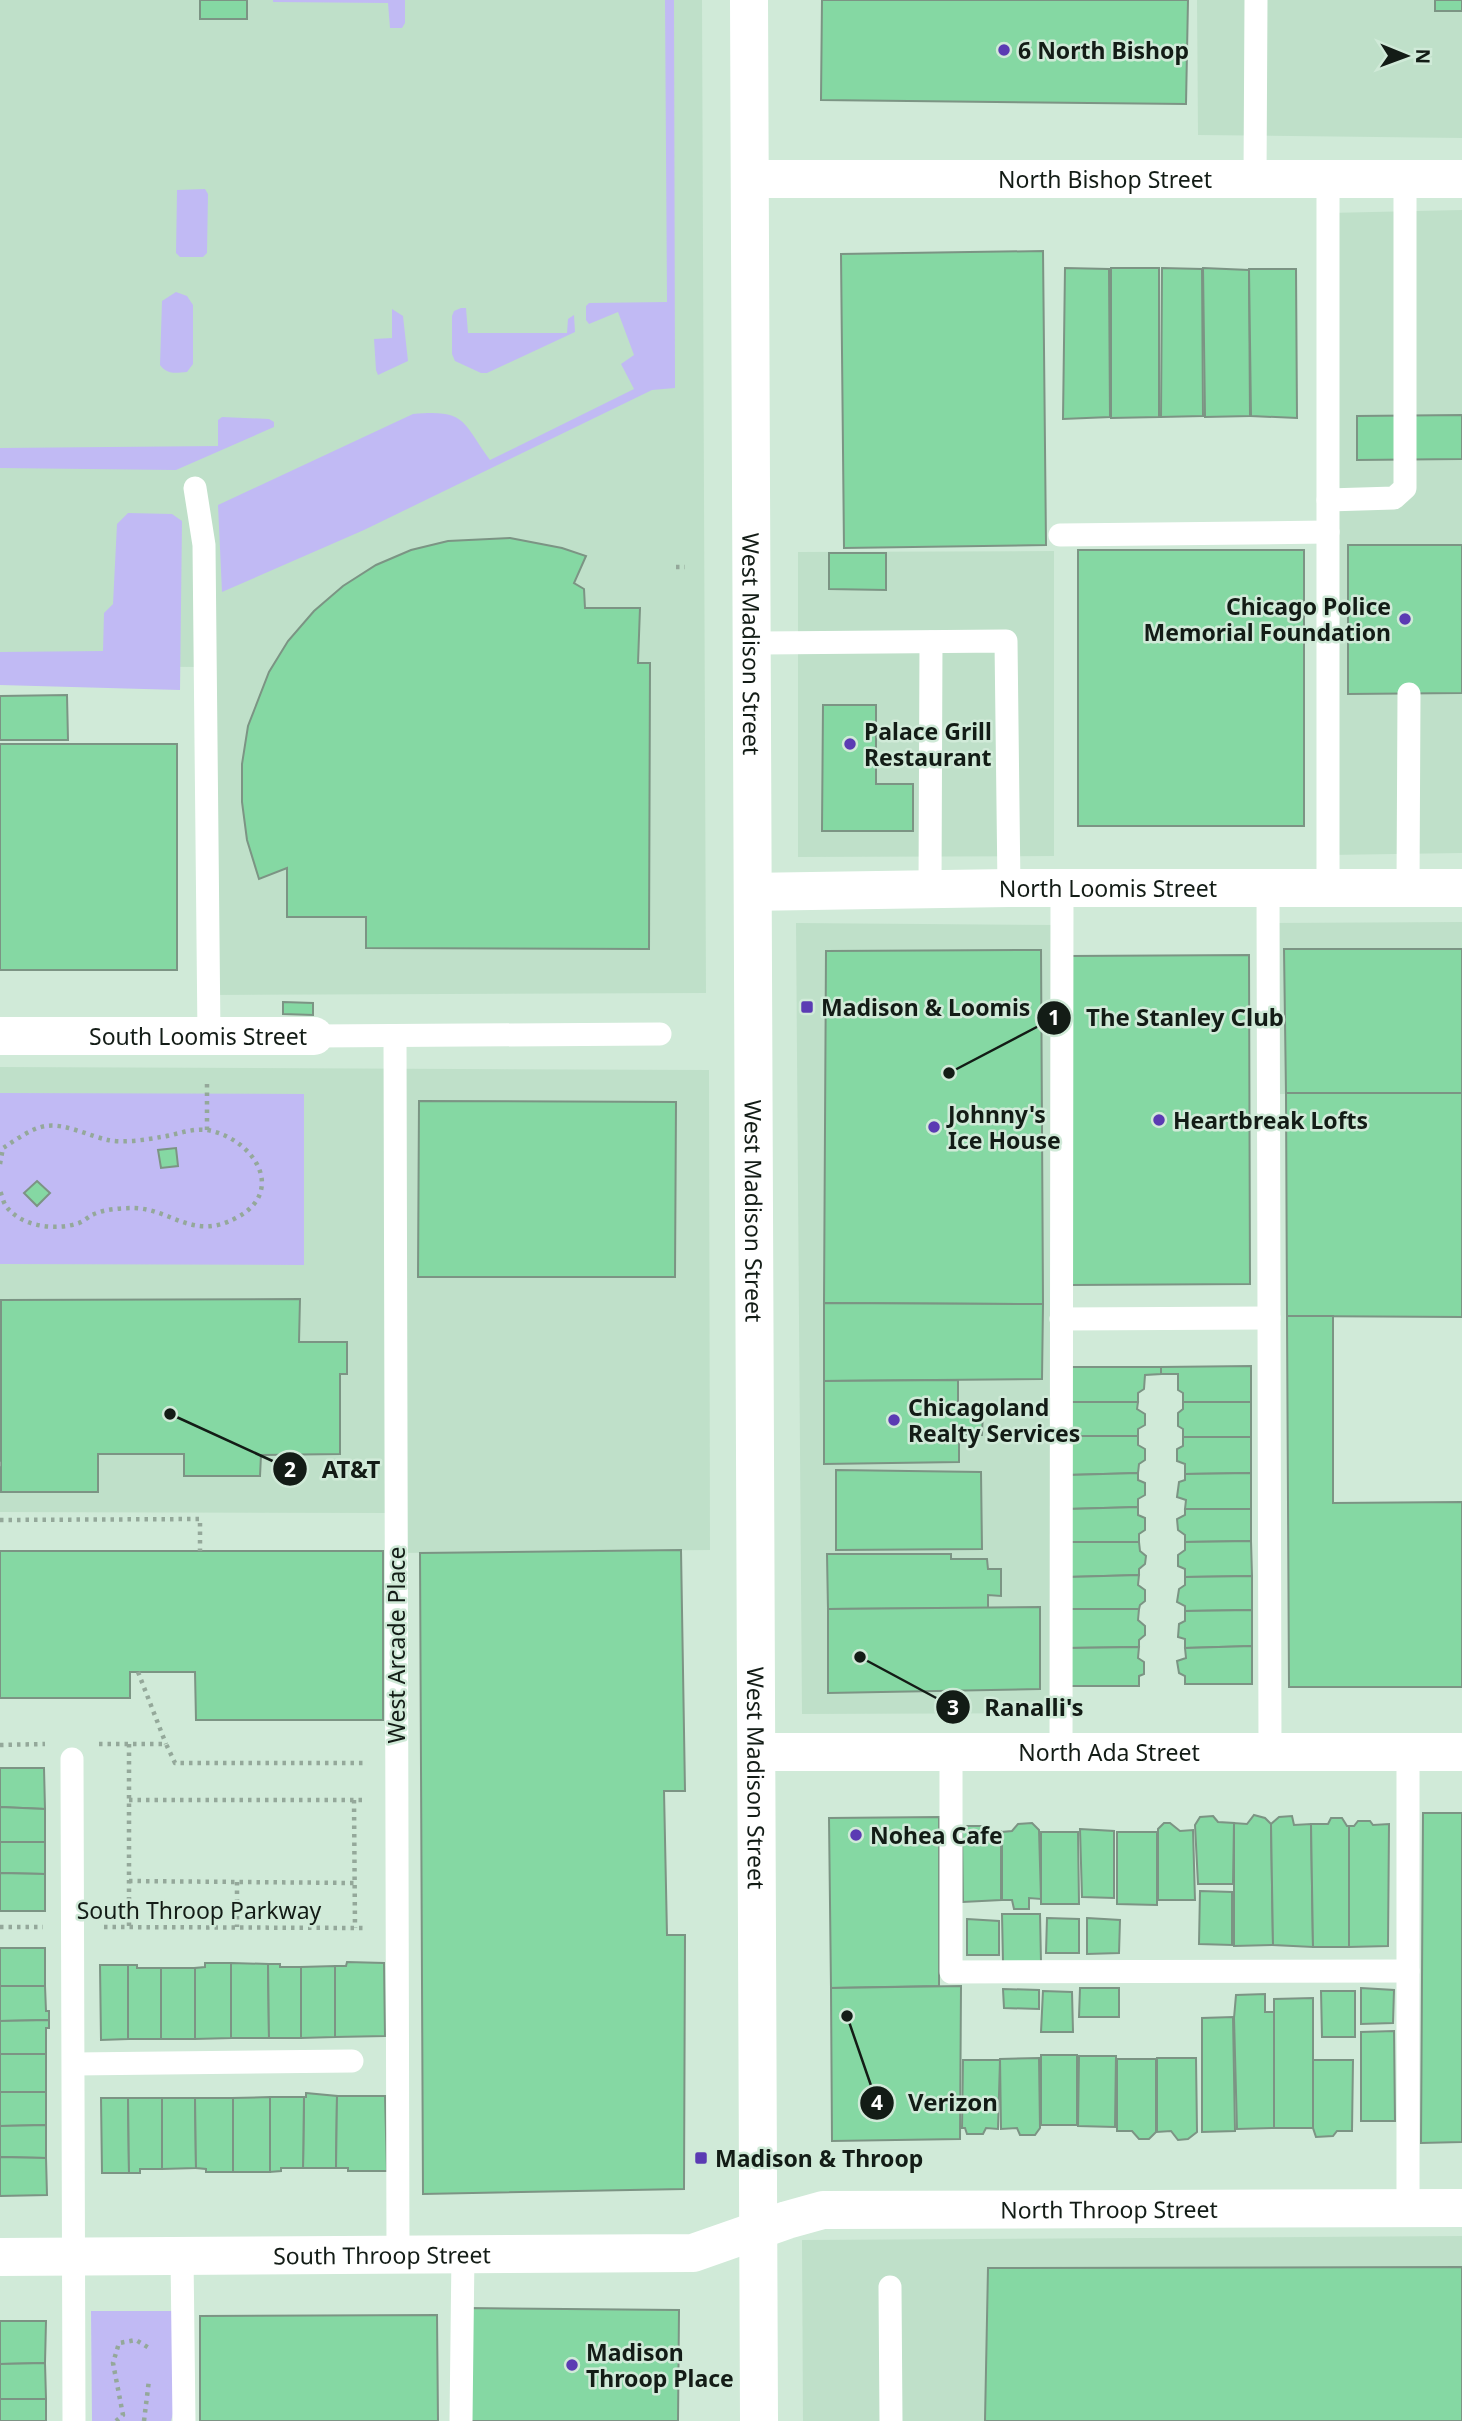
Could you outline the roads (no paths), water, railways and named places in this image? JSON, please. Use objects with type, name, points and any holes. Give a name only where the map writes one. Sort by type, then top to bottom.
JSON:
[{"type":"street","name":"West Madison Street","points":[[749,0],[759,2421]]},
{"type":"street","name":"North Bishop Street","points":[[750,179],[1462,178]]},
{"type":"street","name":"North Loomis Street","points":[[753,892],[1009,888],[1462,888]]},
{"type":"street","name":"South Loomis Street","points":[[0,1036],[314,1036]]},
{"type":"street","name":"North Ada Street","points":[[757,1752],[1462,1752]]},
{"type":"street","name":"North Throop Street","points":[[758,2230],[823,2210],[1462,2208]]},
{"type":"street","name":"South Throop Street","points":[[0,2257],[693,2253],[758,2230]]},
{"type":"lane","points":[[1255,178],[1256,0]]},
{"type":"lane","points":[[1328,179],[1328,888]]},
{"type":"lane","points":[[1328,500],[1394,498],[1405,488],[1405,179]]},
{"type":"lane","points":[[195,488],[204,545],[209,1036]]},
{"type":"lane","points":[[1060,535],[1328,532]]},
{"type":"lane","points":[[752,643],[1006,641],[1009,888]]},
{"type":"lane","points":[[930,890],[931,642]]},
{"type":"lane","points":[[1408,888],[1409,694]]},
{"type":"lane","points":[[1061,1752],[1062,888]]},
{"type":"lane","points":[[1268,888],[1270,1752]]},
{"type":"lane","name":"South Loomis Street","points":[[314,1036],[660,1034]]},
{"type":"lane","name":"West Arcade Place","points":[[395,1036],[398,2253]]},
{"type":"lane","points":[[1061,1319],[1269,1318]]},
{"type":"lane","points":[[951,1752],[951,1972],[1408,1971]]},
{"type":"lane","points":[[1408,1752],[1408,2207]]},
{"type":"lane","points":[[72,1759],[74,2421]]},
{"type":"lane","points":[[74,2064],[352,2061]]},
{"type":"lane","points":[[461,2421],[463,2253]]},
{"type":"lane","points":[[182,2256],[184,2421]]},
{"type":"lane","points":[[890,2287],[891,2421]]},
{"type":"place","name":"6 North Bishop","points":[[1004,50]]},
{"type":"place","name":"Chicago Police Memorial Foundation","points":[[1405,619]]},
{"type":"place","name":"Palace Grill Restaurant","points":[[850,744]]},
{"type":"place","name":"Madison & Loomis","points":[[807,1007]]},
{"type":"place","name":"The Stanley Club","points":[[949,1073]]},
{"type":"place","name":"Heartbreak Lofts","points":[[1159,1120]]},
{"type":"place","name":"Johnny's Ice House","points":[[934,1127]]},
{"type":"place","name":"AT&T","points":[[170,1414]]},
{"type":"place","name":"Chicagoland Realty Services","points":[[894,1420]]},
{"type":"place","name":"Ranalli's","points":[[860,1657]]},
{"type":"place","name":"Nohea Cafe","points":[[856,1835]]},
{"type":"place","name":"Verizon","points":[[847,2016]]},
{"type":"place","name":"Madison & Throop","points":[[701,2158]]},
{"type":"place","name":"Madison Throop Place","points":[[572,2365]]}]
